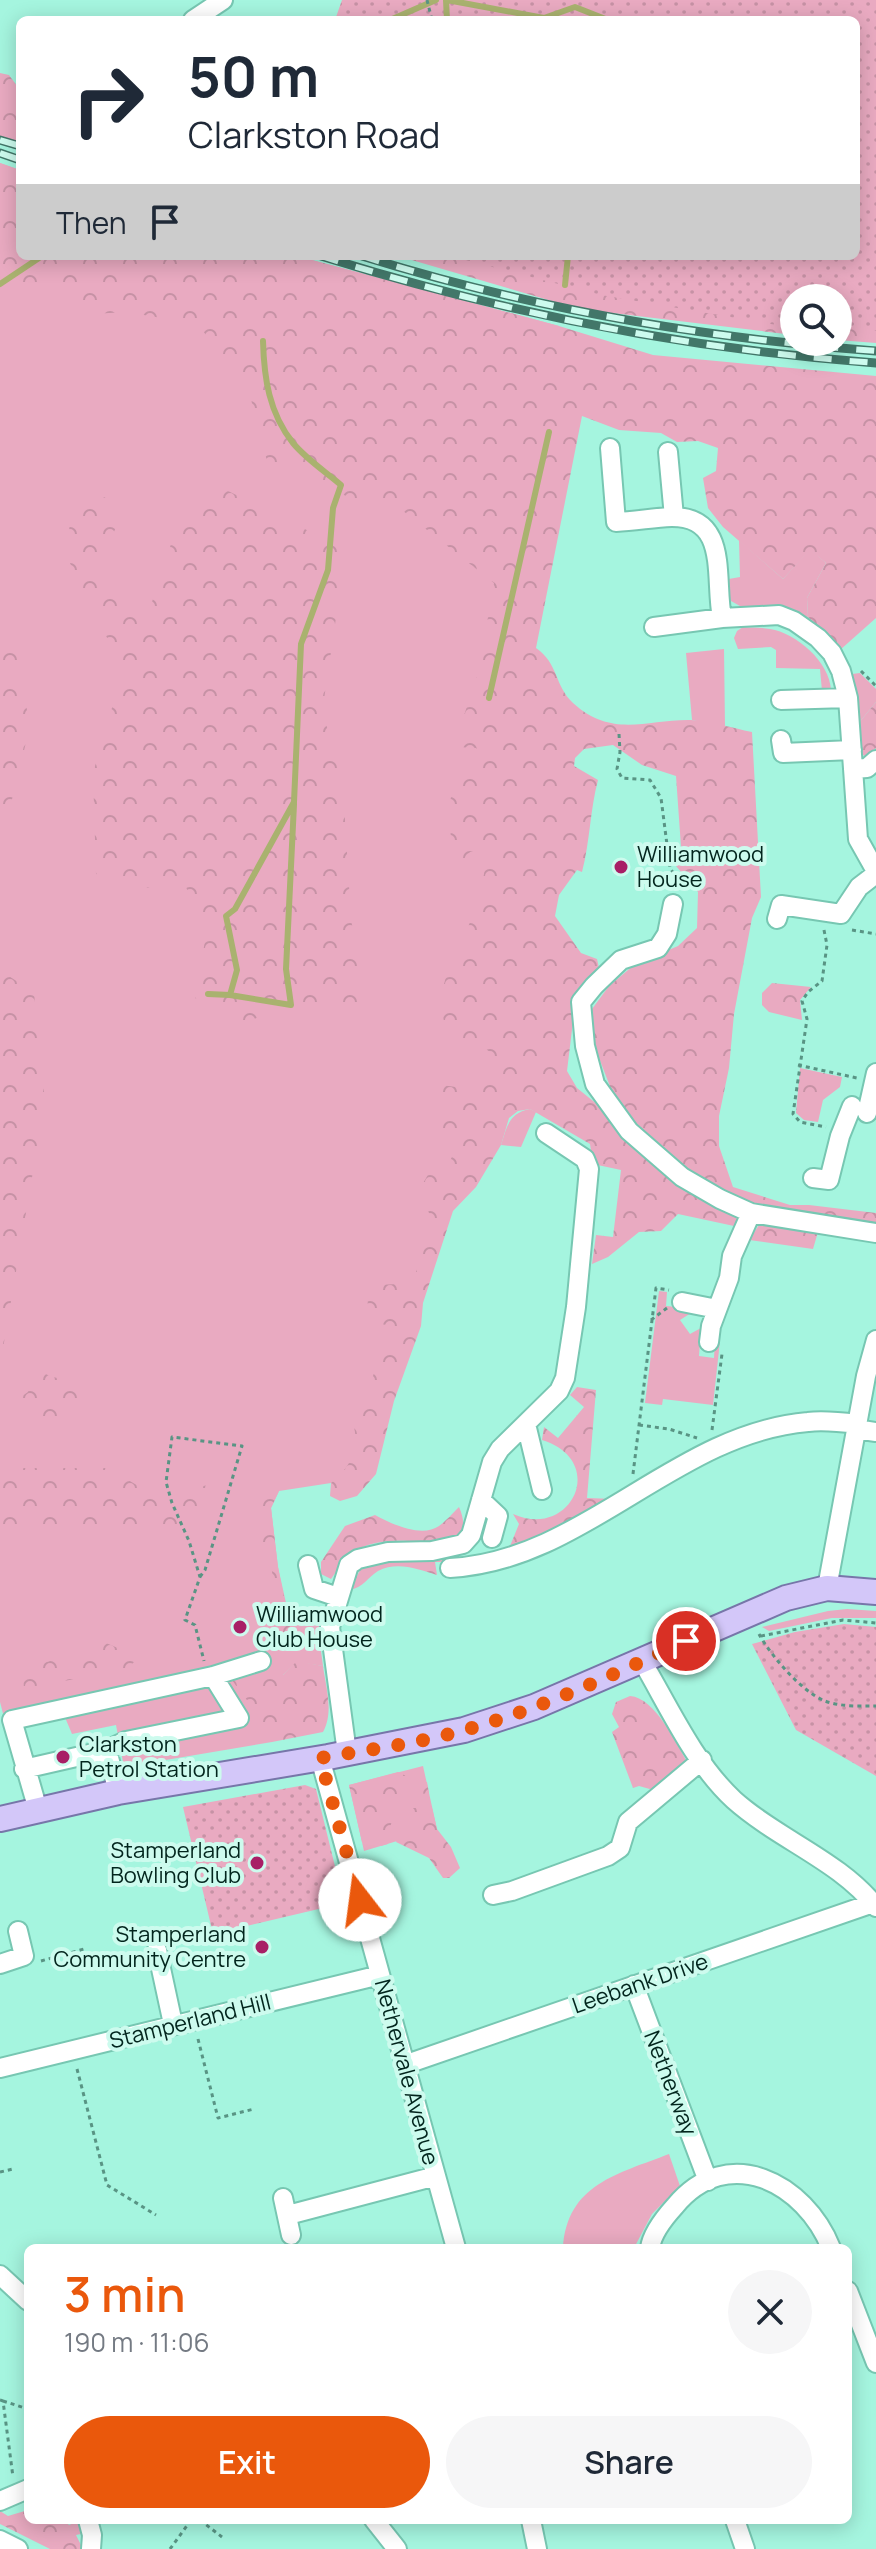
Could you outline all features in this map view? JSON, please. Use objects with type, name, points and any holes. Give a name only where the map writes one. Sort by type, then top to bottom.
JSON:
[{"type":"main road","points":[[0,1819],[118,1792],[428,1739],[534,1707],[786,1598],[827,1588],[876,1592]]},
{"type":"street","points":[[199,16],[223,0]]},
{"type":"street","points":[[610,448],[616,522],[674,517],[704,526],[714,539],[722,618]]},
{"type":"street","points":[[668,452],[674,517]]},
{"type":"street","points":[[654,627],[722,618],[779,615],[794,621],[818,638],[832,653],[841,671],[848,698],[858,839],[876,872],[859,887],[841,914],[781,905],[777,919]]},
{"type":"street","points":[[781,700],[848,698]]},
{"type":"street","points":[[781,740],[783,753],[852,750]]},
{"type":"street","points":[[853,769],[867,768],[876,760]]},
{"type":"street","points":[[673,904],[667,934],[658,948],[621,960],[581,1002],[589,1066],[595,1084],[617,1118],[649,1150],[695,1185],[751,1213],[876,1233]]},
{"type":"street","points":[[813,1178],[829,1180],[842,1131],[858,1110],[875,1078]]},
{"type":"street","points":[[347,1753],[330,1627],[349,1565],[358,1559],[388,1552],[432,1551],[463,1544],[471,1535],[492,1462],[500,1449],[559,1391],[565,1378],[576,1307],[589,1177],[585,1159],[546,1133]]},
{"type":"street","points":[[715,1348],[717,1309],[729,1278],[732,1256],[751,1213]]},
{"type":"street","points":[[682,1302],[717,1309]]},
{"type":"street","points":[[827,1588],[856,1426],[876,1340]]},
{"type":"street","points":[[450,1568],[499,1559],[562,1536],[685,1464],[754,1434],[809,1421],[856,1426],[876,1432]]},
{"type":"street","points":[[526,1424],[542,1490]]},
{"type":"street","points":[[481,1500],[498,1516],[492,1538]]},
{"type":"street","points":[[308,1565],[314,1589],[338,1597]]},
{"type":"street","points":[[38,1810],[12,1720],[210,1676],[261,1661]]},
{"type":"street","points":[[642,1661],[702,1760],[732,1798],[774,1832],[833,1867],[875,1904]]},
{"type":"street","points":[[24,1769],[107,1750],[126,1741],[239,1718],[210,1676]]},
{"type":"street","points":[[107,1750],[118,1792]]},
{"type":"street","name":"Nethervale Avenue","points":[[320,1758],[455,2244]]},
{"type":"street","points":[[493,1895],[608,1856],[620,1848],[628,1822],[702,1760]]},
{"type":"street","name":"Leebank Drive","points":[[404,2065],[875,1904]]},
{"type":"street","points":[[0,1964],[24,1956],[18,1931]]},
{"type":"street","points":[[157,1950],[173,2024]]},
{"type":"street","name":"Stamperland Hill","points":[[0,2068],[380,1975]]},
{"type":"street","name":"Netherway","points":[[634,1985],[708,2181]]},
{"type":"street","points":[[651,2244],[684,2194],[708,2181],[740,2173],[784,2186],[806,2205],[829,2244]]},
{"type":"street","points":[[291,2235],[285,2207],[436,2176]]},
{"type":"street","points":[[0,2275],[24,2297]]},
{"type":"street","points":[[852,2301],[876,2363]]},
{"type":"street","points":[[89,2524],[91,2549]]},
{"type":"street","points":[[377,2524],[397,2549]]},
{"type":"street","points":[[532,2524],[537,2549]]},
{"type":"street","points":[[736,2524],[745,2549]]},
{"type":"street","points":[[0,2540],[18,2549]]},
{"type":"path","points":[[619,734],[617,769],[622,778],[650,780],[661,798],[670,868],[676,877],[673,904]]},
{"type":"path","points":[[841,914],[825,925],[827,945],[822,981],[802,1001],[807,1019],[793,1114],[800,1122],[842,1131]]},
{"type":"path","points":[[798,1065],[875,1078]]},
{"type":"path","points":[[632,1486],[651,1320]]},
{"type":"path","points":[[711,1443],[715,1348]]},
{"type":"path","points":[[639,1425],[669,1429],[697,1438]]},
{"type":"path","points":[[200,1577],[166,1482],[172,1437],[242,1446],[205,1570],[185,1620],[195,1625],[210,1676]]},
{"type":"path","points":[[748,1614],[774,1660],[821,1699],[876,1706]]},
{"type":"path","points":[[760,1637],[843,1620],[876,1623]]},
{"type":"path","points":[[194,2020],[218,2118],[254,2109]]},
{"type":"path","points":[[72,2050],[107,2185],[156,2215]]},
{"type":"path","points":[[0,2172],[13,2169]]},
{"type":"path","points":[[14,2494],[1,2400],[24,2408]]},
{"type":"path","points":[[170,2549],[188,2524]]},
{"type":"path","points":[[205,2524],[222,2537]]},
{"type":"green space","points":[[342,0],[876,0],[876,331],[852,329],[852,284],[780,284],[780,325],[777,325],[601,295],[465,260],[860,260],[860,16],[336,16]]},
{"type":"green space","points":[[0,73],[9,75],[16,85],[16,141],[0,136]]},
{"type":"green space","points":[[0,163],[16,169],[16,260],[312,260],[559,326],[515,649],[506,1027],[474,1113],[354,1475],[331,1483],[279,1491],[271,1508],[278,1567],[288,1612],[304,1610],[325,1616],[320,1644],[323,1666],[297,1662],[283,1675],[272,1742],[124,1767],[116,1725],[72,1734],[64,1715],[7,1729],[0,1702]]},
{"type":"green space","points":[[0,163],[16,169],[16,260],[312,260],[559,326],[653,355],[876,376],[876,618],[840,650],[808,617],[807,598],[826,563],[810,550],[783,579],[723,527],[708,508],[703,478],[716,471],[718,448],[698,441],[677,442],[661,433],[619,430],[582,416],[536,648],[549,661],[562,689],[573,703],[602,721],[630,725],[691,720],[752,732],[761,897],[752,918],[734,1014],[729,1068],[719,1116],[719,1146],[733,1187],[790,1205],[876,1213],[876,1226],[745,1202],[679,1162],[634,1121],[611,1089],[589,1032],[592,1009],[609,986],[634,965],[678,946],[697,928],[698,892],[676,866],[681,847],[676,776],[642,765],[613,745],[584,749],[575,758],[574,766],[598,780],[587,849],[582,872],[577,870],[559,895],[555,916],[581,953],[597,959],[599,968],[580,994],[574,1013],[567,1071],[577,1088],[598,1105],[619,1135],[668,1176],[739,1219],[734,1226],[678,1214],[661,1231],[639,1232],[608,1257],[592,1264],[596,1235],[613,1237],[621,1170],[593,1164],[590,1144],[530,1109],[518,1111],[509,1118],[501,1145],[476,1187],[453,1211],[423,1303],[421,1326],[394,1401],[376,1474],[357,1496],[340,1501],[330,1496],[331,1483],[343,1472],[352,1457],[355,1441],[353,1424],[363,1408],[389,1325],[377,1324],[366,1334],[368,1297],[378,1285],[398,1284],[415,1275],[433,1223],[422,1185],[429,1173],[447,1166],[456,1147],[442,1134],[437,1101],[441,1085],[456,1087],[488,1070],[490,1052],[452,1033],[444,1020],[441,1005],[448,971],[476,908],[489,847],[470,852],[461,862],[453,861],[450,802],[459,778],[482,754],[476,748],[457,747],[456,739],[478,674],[494,583],[388,499],[353,499],[267,461],[247,384],[197,324],[126,312],[93,314],[70,287],[3,281],[0,290]]},
{"type":"green space","points":[[876,238],[876,343],[852,341],[852,284],[838,284]]},
{"type":"green space","points":[[412,260],[605,260],[780,302],[780,333],[579,309]]},
{"type":"green space","points":[[224,489],[341,547],[343,570],[322,713],[342,770],[351,919],[366,1005],[291,1005],[243,1023],[195,998],[206,935],[181,875],[147,888],[96,874],[93,773],[123,670],[65,553],[73,507],[106,497],[119,520],[100,565],[122,608],[148,614],[174,535]]},
{"type":"green space","points":[[739,540],[783,579],[810,549],[826,563],[807,598],[808,617],[771,607],[740,606],[731,601],[723,580],[740,577]]},
{"type":"green space","points":[[11,625],[30,726],[4,832],[0,830],[0,629]]},
{"type":"green space","points":[[743,627],[780,632],[810,650],[825,669],[831,690],[822,691],[820,669],[776,668],[776,650],[771,647],[738,649],[734,638]]},
{"type":"green space","points":[[724,649],[725,727],[692,720],[686,653]]},
{"type":"green space","points":[[860,673],[876,689],[876,702],[858,724],[852,674]]},
{"type":"green space","points":[[876,702],[876,748],[865,756],[859,753],[858,724]]},
{"type":"green space","points":[[0,970],[34,993],[45,1101],[0,1366]]},
{"type":"green space","points":[[772,983],[811,987],[800,1000],[802,1020],[769,1012],[762,1005],[762,993]]},
{"type":"green space","points":[[800,1068],[842,1077],[840,1087],[823,1100],[818,1122],[804,1120],[796,1113]]},
{"type":"green space","points":[[530,1109],[536,1112],[521,1147],[501,1145],[513,1117]]},
{"type":"green space","points":[[759,1225],[818,1232],[813,1249],[749,1240]]},
{"type":"green space","points":[[659,1291],[667,1292],[666,1306],[687,1308],[691,1313],[680,1320],[690,1334],[701,1328],[699,1356],[714,1358],[715,1340],[720,1341],[713,1405],[663,1399],[662,1405],[645,1403]]},
{"type":"green space","points":[[35,1369],[52,1377],[76,1381],[83,1396],[71,1417],[54,1427],[29,1420],[19,1407],[18,1399],[28,1392],[25,1373]]},
{"type":"green space","points":[[577,1387],[596,1390],[587,1498],[615,1499],[572,1527],[508,1551],[519,1524],[513,1514],[534,1519],[551,1516],[565,1508],[574,1495],[578,1479],[574,1464],[562,1450],[542,1440],[544,1427],[558,1438],[584,1407],[570,1395]]},
{"type":"green space","points":[[0,1468],[108,1468],[155,1496],[213,1484],[209,1508],[181,1528],[0,1524]]},
{"type":"green space","points":[[279,1491],[271,1508],[278,1567],[293,1643],[283,1645],[271,1565],[263,1566],[259,1561],[258,1513],[268,1494]]},
{"type":"green space","points":[[459,1507],[463,1522],[460,1532],[453,1538],[429,1542],[387,1541],[368,1545],[351,1555],[331,1579],[321,1574],[321,1562],[345,1526],[375,1515],[407,1528],[424,1531],[442,1524]]},
{"type":"green space","points":[[455,1554],[457,1562],[435,1562],[437,1575],[408,1567],[385,1568],[350,1590],[361,1568],[369,1563]]},
{"type":"green space","points":[[828,1611],[876,1611],[876,1618],[832,1618],[769,1631],[762,1627]]},
{"type":"green space","points":[[844,1624],[876,1627],[876,1776],[796,1730],[752,1644],[795,1632]]},
{"type":"green space","points":[[106,1643],[139,1657],[126,1670],[24,1688],[22,1670]]},
{"type":"green space","points":[[297,1661],[323,1666],[328,1700],[326,1724],[323,1732],[272,1742],[256,1712],[228,1675],[283,1675]]},
{"type":"green space","points":[[630,1696],[657,1713],[689,1765],[657,1791],[639,1786],[633,1788],[612,1732],[619,1727],[612,1714],[616,1702]]},
{"type":"green space","points":[[423,1766],[437,1829],[364,1851],[349,1785]]},
{"type":"green space","points":[[398,1772],[420,1783],[427,1782],[429,1793],[404,1796],[391,1824],[388,1844],[381,1846],[377,1838],[370,1835],[362,1842],[349,1785]]},
{"type":"green space","name":"Stamperland Bowling Club","points":[[305,1785],[316,1789],[344,1903],[213,1934],[183,1807]]},
{"type":"green space","points":[[412,1808],[432,1808],[437,1829],[451,1847],[460,1868],[449,1878],[443,1878],[429,1858],[396,1842],[405,1813]]},
{"type":"green space","points":[[333,1866],[353,1932],[339,1936],[334,1921],[324,1907],[337,1904]]},
{"type":"green space","points":[[669,2154],[680,2186],[652,2214],[636,2244],[564,2244],[574,2209],[585,2195],[598,2184]]},
{"type":"green space","points":[[0,2511],[8,2516],[24,2511],[24,2524],[82,2524],[85,2533],[76,2535],[83,2549],[50,2549],[0,2524]]},
{"type":"waterway","points":[[399,16],[436,0]]},
{"type":"waterway","points":[[446,0],[447,16]]},
{"type":"waterway","points":[[447,0],[533,16]]},
{"type":"waterway","points":[[550,16],[575,7],[598,16]]},
{"type":"waterway","points":[[0,284],[36,260]]},
{"type":"waterway","points":[[565,285],[568,260]]},
{"type":"waterway","points":[[208,994],[230,995],[237,970],[226,916],[235,909],[294,802],[301,644],[328,570],[333,508],[341,485],[298,449],[278,420],[267,382],[263,341]]},
{"type":"waterway","points":[[489,698],[549,432]]},
{"type":"waterway","points":[[230,995],[291,1005],[286,969],[294,804]]},
{"type":"railway","points":[[0,140],[16,145]]},
{"type":"railway","points":[[0,153],[16,159]]},
{"type":"railway","points":[[335,260],[458,295],[596,326],[735,348],[876,363]]},
{"type":"railway","points":[[376,260],[488,291],[616,318],[746,338],[876,351]]},
{"type":"place","name":"Williamwood House","points":[[621,867]]},
{"type":"place","name":"Williamwood Club House","points":[[240,1627]]},
{"type":"place","name":"Clarkston Petrol Station","points":[[63,1757]]},
{"type":"place","name":"Stamperland Bowling Club","points":[[257,1863]]},
{"type":"place","name":"Stamperland Community Centre","points":[[262,1947]]},
{"type":"route","points":[[360,1900],[320,1758],[428,1739],[492,1721],[534,1707],[686,1641]]}]
